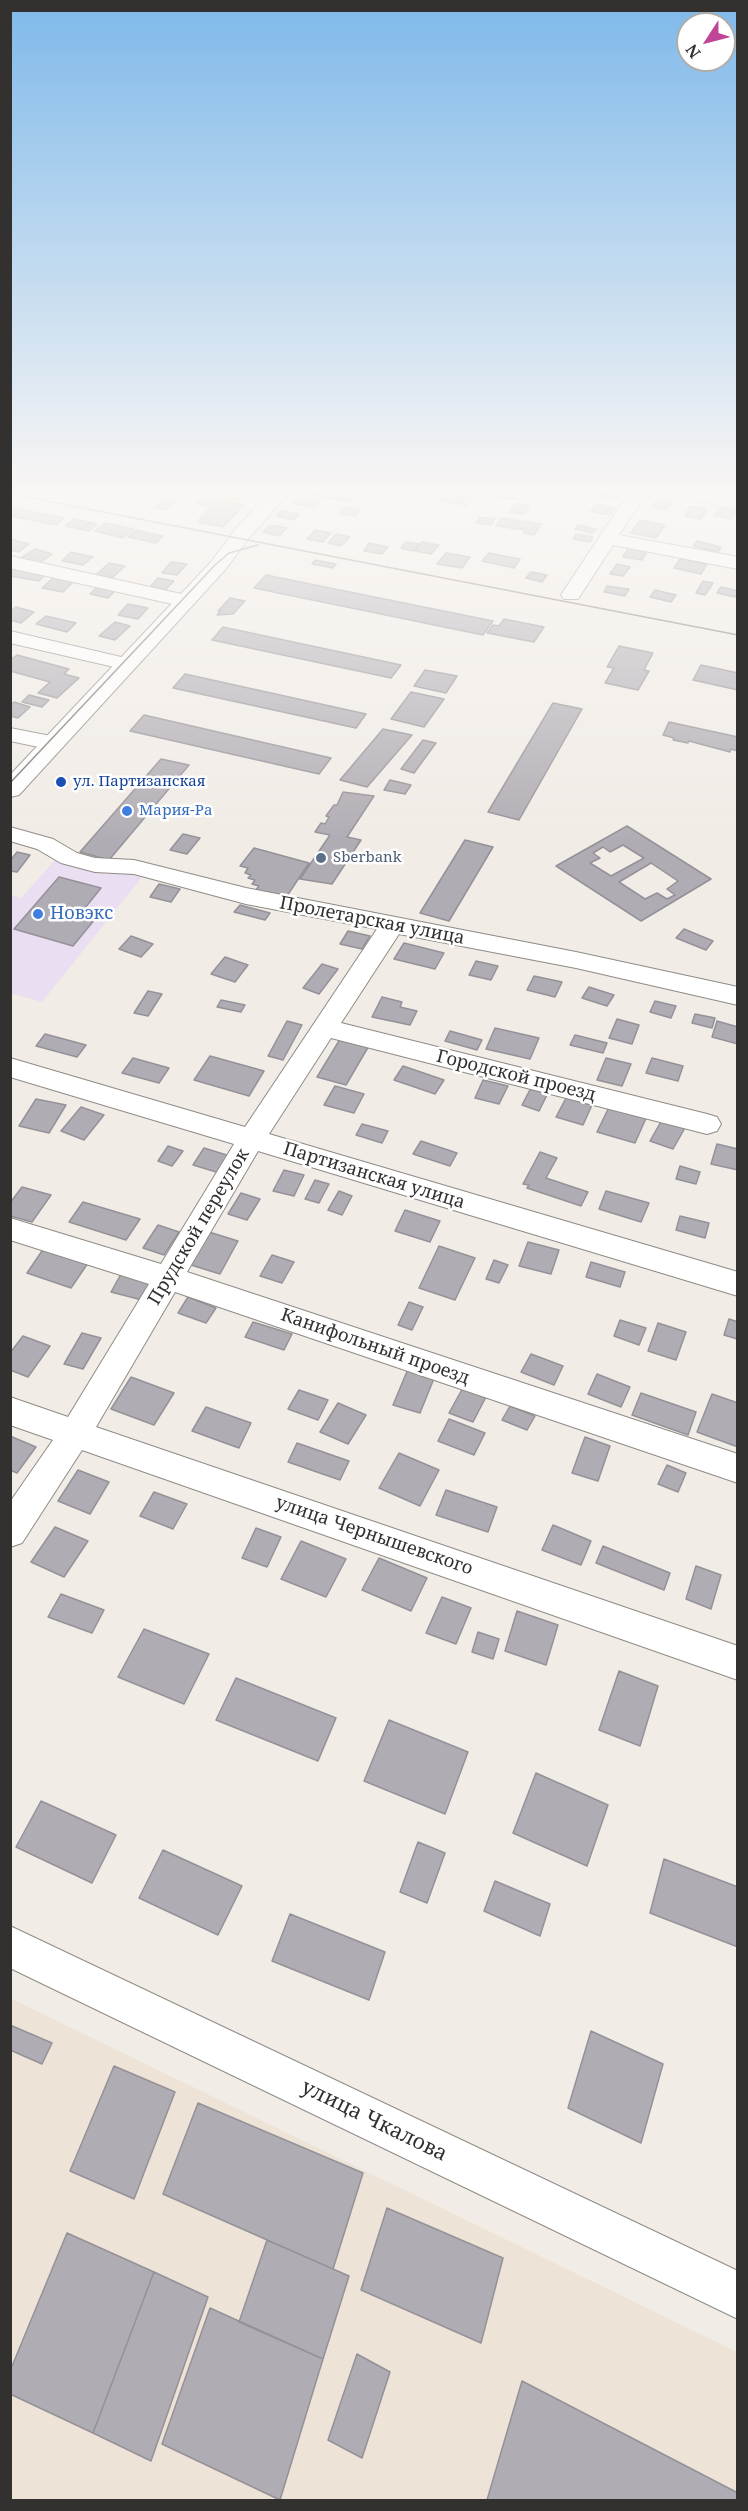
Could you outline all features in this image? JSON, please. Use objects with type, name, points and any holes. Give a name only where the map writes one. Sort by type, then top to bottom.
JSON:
[{"type":"main road","points":[[10,790],[178,609]]},
{"type":"street","points":[[10,637],[128,664]]},
{"type":"street","points":[[10,734],[53,743]]},
{"type":"street","name":"Пролетарская улица","points":[[10,834],[45,844],[69,858],[95,865],[134,867],[246,896],[576,960],[738,996]]},
{"type":"street","name":"Прудской переулок","points":[[10,1532],[76,1432],[251,1139],[392,925]]},
{"type":"street","name":"Городской проезд","points":[[325,1028],[707,1124]]},
{"type":"street","name":"Партизанская улица","points":[[10,1067],[738,1284]]},
{"type":"street","name":"Канифольный проезд","points":[[10,1229],[169,1278],[738,1469]]},
{"type":"street","name":"улица Чернышевского","points":[[10,1411],[738,1663]]},
{"type":"street","name":"улица Чкалова","points":[[10,1946],[738,2296]]},
{"type":"shaded area","points":[[56,859],[142,877],[42,1002],[14,994],[11,998],[11,895],[21,898]]},
{"type":"shaded area","points":[[10,1998],[737,2352],[737,2500],[11,2500]]},
{"type":"building","points":[[13,609],[24,609],[34,612],[21,623],[10,620],[10,612]]},
{"type":"building","points":[[123,609],[147,609],[138,619],[118,615]]},
{"type":"building","points":[[237,609],[233,614],[217,615],[221,611],[218,611]]},
{"type":"building","points":[[357,609],[435,609],[493,621],[483,635]]},
{"type":"building","points":[[46,616],[76,623],[67,632],[36,624]]},
{"type":"building","points":[[504,619],[544,627],[534,642],[487,633],[493,625],[499,626]]},
{"type":"building","points":[[115,622],[130,626],[115,640],[99,636]]},
{"type":"building","points":[[223,627],[401,665],[391,678],[212,640]]},
{"type":"building","points":[[619,646],[653,653],[644,670],[649,671],[638,690],[605,683],[614,668],[607,667]]},
{"type":"building","points":[[17,655],[69,669],[64,674],[79,678],[57,698],[38,693],[50,682],[10,671],[10,660]]},
{"type":"building","points":[[701,665],[738,673],[738,690],[693,680]]},
{"type":"building","points":[[425,670],[457,676],[446,693],[414,686]]},
{"type":"building","points":[[185,674],[366,714],[356,728],[173,688]]},
{"type":"building","points":[[411,692],[444,699],[424,727],[391,719]]},
{"type":"building","points":[[29,695],[49,700],[42,707],[22,702]]},
{"type":"building","points":[[14,702],[30,707],[18,718],[10,716],[10,706]]},
{"type":"building","points":[[553,703],[582,709],[519,820],[488,812]]},
{"type":"building","points":[[144,715],[331,758],[319,774],[130,731]]},
{"type":"building","points":[[669,722],[738,737],[738,751],[731,749],[730,752],[689,741],[688,743],[673,740],[674,738],[663,735]]},
{"type":"building","points":[[383,729],[412,735],[367,787],[340,780]]},
{"type":"building","points":[[423,740],[436,743],[414,773],[401,769]]},
{"type":"building","points":[[161,759],[189,765],[109,860],[80,852]]},
{"type":"building","points":[[390,780],[411,785],[405,794],[384,790]]},
{"type":"building","points":[[343,792],[374,796],[347,837],[361,840],[332,884],[300,879],[330,835],[315,832],[321,823],[325,824],[329,817],[326,816],[334,805],[337,805]]},
{"type":"building","points":[[627,826],[711,879],[641,921],[556,866]],"holes":[[[623,845],[644,858],[611,876],[590,863],[600,858],[593,853],[603,847],[610,852]],[[651,863],[678,881],[667,889],[675,895],[667,899],[657,893],[645,899],[619,882]]]},
{"type":"building","points":[[183,834],[200,838],[187,854],[170,850]]},
{"type":"building","points":[[465,840],[493,847],[449,921],[420,913]]},
{"type":"building","points":[[254,848],[309,863],[285,899],[255,891],[259,886],[252,884],[255,880],[248,878],[251,875],[245,873],[248,868],[240,866]]},
{"type":"building","points":[[17,852],[30,855],[17,872],[10,871],[10,861]]},
{"type":"building","points":[[59,877],[101,888],[85,908],[100,913],[73,946],[14,929]]},
{"type":"building","points":[[159,884],[180,889],[171,902],[150,897]]},
{"type":"building","points":[[240,905],[270,913],[265,920],[234,912]]},
{"type":"building","points":[[684,929],[713,941],[706,950],[676,938]]},
{"type":"building","points":[[348,931],[370,936],[362,949],[340,944]]},
{"type":"building","points":[[131,936],[153,944],[141,957],[119,949]]},
{"type":"building","points":[[404,943],[444,953],[435,969],[394,959]]},
{"type":"building","points":[[225,957],[248,965],[235,982],[211,974]]},
{"type":"building","points":[[476,961],[498,966],[491,980],[469,975]]},
{"type":"building","points":[[322,964],[338,969],[319,994],[303,988]]},
{"type":"building","points":[[534,976],[562,982],[555,997],[527,990]]},
{"type":"building","points":[[589,987],[614,995],[607,1006],[582,998]]},
{"type":"building","points":[[148,991],[162,994],[148,1016],[134,1013]]},
{"type":"building","points":[[382,997],[402,1002],[400,1007],[417,1011],[410,1025],[372,1017]]},
{"type":"building","points":[[221,1000],[245,1005],[241,1012],[217,1007]]},
{"type":"building","points":[[655,1001],[676,1006],[671,1018],[650,1012]]},
{"type":"building","points":[[695,1014],[715,1018],[712,1028],[692,1023]]},
{"type":"building","points":[[617,1019],[639,1025],[632,1044],[609,1038]]},
{"type":"building","points":[[287,1021],[302,1025],[283,1060],[268,1056]]},
{"type":"building","points":[[717,1021],[738,1027],[738,1044],[712,1037]]},
{"type":"building","points":[[495,1028],[539,1038],[530,1059],[486,1049]]},
{"type":"building","points":[[450,1031],[482,1040],[477,1050],[445,1041]]},
{"type":"building","points":[[45,1034],[86,1045],[77,1057],[36,1046]]},
{"type":"building","points":[[575,1035],[607,1043],[603,1053],[570,1045]]},
{"type":"building","points":[[342,1036],[370,1044],[346,1085],[317,1077]]},
{"type":"building","points":[[210,1056],[264,1071],[249,1096],[194,1080]]},
{"type":"building","points":[[133,1058],[169,1068],[159,1083],[122,1073]]},
{"type":"building","points":[[606,1058],[631,1064],[622,1086],[597,1080]]},
{"type":"building","points":[[652,1058],[683,1066],[678,1081],[646,1073]]},
{"type":"building","points":[[403,1066],[444,1080],[435,1094],[394,1080]]},
{"type":"building","points":[[483,1080],[508,1086],[499,1104],[475,1098]]},
{"type":"building","points":[[534,1082],[551,1087],[539,1111],[522,1105]]},
{"type":"building","points":[[335,1086],[364,1094],[354,1113],[324,1105]]},
{"type":"building","points":[[566,1098],[592,1105],[583,1125],[556,1117]]},
{"type":"building","points":[[36,1099],[66,1105],[49,1133],[19,1126]]},
{"type":"building","points":[[610,1105],[647,1116],[635,1143],[597,1132]]},
{"type":"building","points":[[81,1107],[104,1115],[84,1140],[61,1131]]},
{"type":"building","points":[[663,1118],[686,1126],[673,1149],[650,1141]]},
{"type":"building","points":[[362,1124],[388,1131],[382,1143],[356,1135]]},
{"type":"building","points":[[421,1141],[457,1153],[450,1166],[413,1154]]},
{"type":"building","points":[[717,1144],[738,1149],[738,1170],[711,1164]]},
{"type":"building","points":[[168,1146],[183,1151],[172,1166],[158,1161]]},
{"type":"building","points":[[204,1148],[233,1157],[223,1174],[193,1165]]},
{"type":"building","points":[[540,1152],[557,1158],[546,1178],[588,1192],[581,1206],[527,1188],[529,1185],[523,1184]]},
{"type":"building","points":[[680,1166],[700,1172],[696,1184],[676,1179]]},
{"type":"building","points":[[284,1170],[304,1175],[294,1196],[273,1191]]},
{"type":"building","points":[[315,1180],[329,1184],[319,1203],[305,1199]]},
{"type":"building","points":[[22,1187],[51,1195],[32,1222],[10,1216],[10,1203]]},
{"type":"building","points":[[339,1191],[352,1196],[342,1215],[328,1210]]},
{"type":"building","points":[[606,1191],[649,1203],[641,1222],[599,1209]]},
{"type":"building","points":[[241,1193],[260,1199],[247,1220],[228,1214]]},
{"type":"building","points":[[83,1202],[140,1219],[126,1240],[69,1222]]},
{"type":"building","points":[[405,1210],[440,1221],[430,1242],[395,1231]]},
{"type":"building","points":[[680,1216],[709,1223],[705,1238],[676,1230]]},
{"type":"building","points":[[158,1225],[179,1232],[164,1255],[143,1248]]},
{"type":"building","points":[[209,1232],[238,1241],[220,1274],[191,1265]]},
{"type":"building","points":[[528,1242],[559,1250],[551,1274],[519,1266]]},
{"type":"building","points":[[439,1246],[475,1258],[455,1300],[419,1288]]},
{"type":"building","points":[[44,1248],[88,1263],[71,1288],[27,1273]]},
{"type":"building","points":[[272,1255],[294,1262],[282,1283],[260,1276]]},
{"type":"building","points":[[494,1260],[508,1265],[499,1283],[486,1279]]},
{"type":"building","points":[[591,1262],[625,1272],[620,1287],[586,1277]]},
{"type":"building","points":[[121,1274],[152,1282],[142,1300],[111,1292]]},
{"type":"building","points":[[188,1297],[216,1308],[206,1323],[178,1313]]},
{"type":"building","points":[[409,1302],[423,1307],[412,1330],[398,1325]]},
{"type":"building","points":[[729,1319],[738,1322],[737,1339],[724,1335]]},
{"type":"building","points":[[620,1320],[646,1328],[639,1345],[614,1336]]},
{"type":"building","points":[[253,1322],[292,1334],[284,1350],[245,1337]]},
{"type":"building","points":[[658,1323],[686,1332],[676,1360],[648,1351]]},
{"type":"building","points":[[82,1333],[101,1338],[83,1369],[64,1364]]},
{"type":"building","points":[[23,1336],[50,1346],[28,1377],[10,1370],[10,1353]]},
{"type":"building","points":[[531,1354],[563,1366],[554,1385],[521,1372]]},
{"type":"building","points":[[408,1369],[435,1376],[420,1413],[393,1405]]},
{"type":"building","points":[[597,1374],[630,1387],[621,1407],[588,1394]]},
{"type":"building","points":[[131,1377],[174,1393],[154,1425],[111,1409]]},
{"type":"building","points":[[465,1384],[488,1393],[473,1422],[449,1413]]},
{"type":"building","points":[[299,1390],[328,1400],[318,1420],[288,1409]]},
{"type":"building","points":[[641,1393],[696,1412],[688,1435],[632,1415]]},
{"type":"building","points":[[712,1394],[738,1403],[738,1447],[697,1432]]},
{"type":"building","points":[[338,1403],[366,1415],[348,1444],[320,1432]]},
{"type":"building","points":[[510,1406],[535,1416],[527,1430],[502,1420]]},
{"type":"building","points":[[206,1407],[251,1423],[239,1448],[192,1431]]},
{"type":"building","points":[[449,1419],[485,1433],[474,1455],[438,1441]]},
{"type":"building","points":[[10,1436],[36,1447],[17,1473],[10,1470]]},
{"type":"building","points":[[585,1437],[610,1446],[598,1481],[572,1473]]},
{"type":"building","points":[[297,1443],[349,1461],[340,1480],[288,1462]]},
{"type":"building","points":[[399,1453],[439,1470],[420,1506],[379,1488]]},
{"type":"building","points":[[667,1465],[686,1473],[678,1492],[658,1484]]},
{"type":"building","points":[[78,1470],[109,1482],[90,1514],[58,1501]]},
{"type":"building","points":[[446,1490],[497,1507],[488,1532],[436,1515]]},
{"type":"building","points":[[154,1492],[187,1504],[173,1529],[140,1516]]},
{"type":"building","points":[[553,1525],[591,1541],[581,1565],[542,1550]]},
{"type":"building","points":[[55,1527],[88,1541],[64,1577],[31,1562]]},
{"type":"building","points":[[256,1528],[281,1537],[267,1567],[242,1558]]},
{"type":"building","points":[[301,1541],[346,1559],[326,1597],[281,1579]]},
{"type":"building","points":[[603,1546],[670,1573],[664,1590],[596,1563]]},
{"type":"building","points":[[379,1558],[427,1578],[411,1611],[362,1590]]},
{"type":"building","points":[[696,1566],[721,1575],[711,1609],[686,1599]]},
{"type":"building","points":[[61,1594],[104,1610],[92,1633],[48,1617]]},
{"type":"building","points":[[442,1597],[471,1608],[456,1644],[426,1633]]},
{"type":"building","points":[[517,1611],[558,1625],[546,1665],[505,1651]]},
{"type":"building","points":[[144,1629],[209,1654],[184,1704],[118,1677]]},
{"type":"building","points":[[478,1632],[499,1639],[493,1659],[472,1652]]},
{"type":"building","points":[[619,1671],[658,1686],[640,1746],[599,1730]]},
{"type":"building","points":[[236,1678],[336,1718],[318,1761],[216,1720]]},
{"type":"building","points":[[389,1720],[468,1752],[445,1814],[364,1781]]},
{"type":"building","points":[[536,1773],[608,1805],[587,1866],[513,1833]]},
{"type":"building","points":[[41,1801],[116,1835],[92,1883],[16,1847]]},
{"type":"building","points":[[418,1842],[445,1853],[427,1903],[400,1892]]},
{"type":"building","points":[[163,1850],[242,1886],[218,1935],[139,1898]]},
{"type":"building","points":[[664,1859],[738,1887],[738,1947],[650,1913]]},
{"type":"building","points":[[495,1881],[550,1904],[540,1936],[484,1911]]},
{"type":"building","points":[[290,1914],[385,1952],[369,2000],[272,1961]]},
{"type":"building","points":[[10,2025],[52,2043],[42,2064],[10,2050]]},
{"type":"building","points":[[591,2031],[663,2064],[641,2143],[568,2108]]},
{"type":"building","points":[[114,2066],[175,2092],[134,2199],[70,2171]]},
{"type":"building","points":[[198,2103],[363,2173],[333,2269],[163,2194]]},
{"type":"building","points":[[387,2208],[503,2258],[481,2343],[361,2290]]},
{"type":"building","points":[[67,2233],[154,2272],[93,2433],[10,2394],[10,2371]]},
{"type":"building","points":[[267,2240],[349,2276],[323,2359],[239,2322]]},
{"type":"building","points":[[154,2272],[208,2297],[151,2461],[93,2433]]},
{"type":"building","points":[[210,2308],[323,2359],[280,2500],[162,2444]]},
{"type":"building","points":[[357,2354],[390,2372],[362,2458],[328,2440]]},
{"type":"building","points":[[522,2381],[738,2493],[738,2500],[487,2500]]},
{"type":"tram line","points":[[10,783],[173,609]]},
{"type":"tram line","points":[[605,609],[738,635]]},
{"type":"place","name":"ул. Партизанская","points":[[61,782]]},
{"type":"place","name":"Мария-Ра","points":[[127,811]]},
{"type":"place","name":"Sberbank","points":[[321,858]]},
{"type":"place","name":"Новэкс","points":[[38,914]]}]
